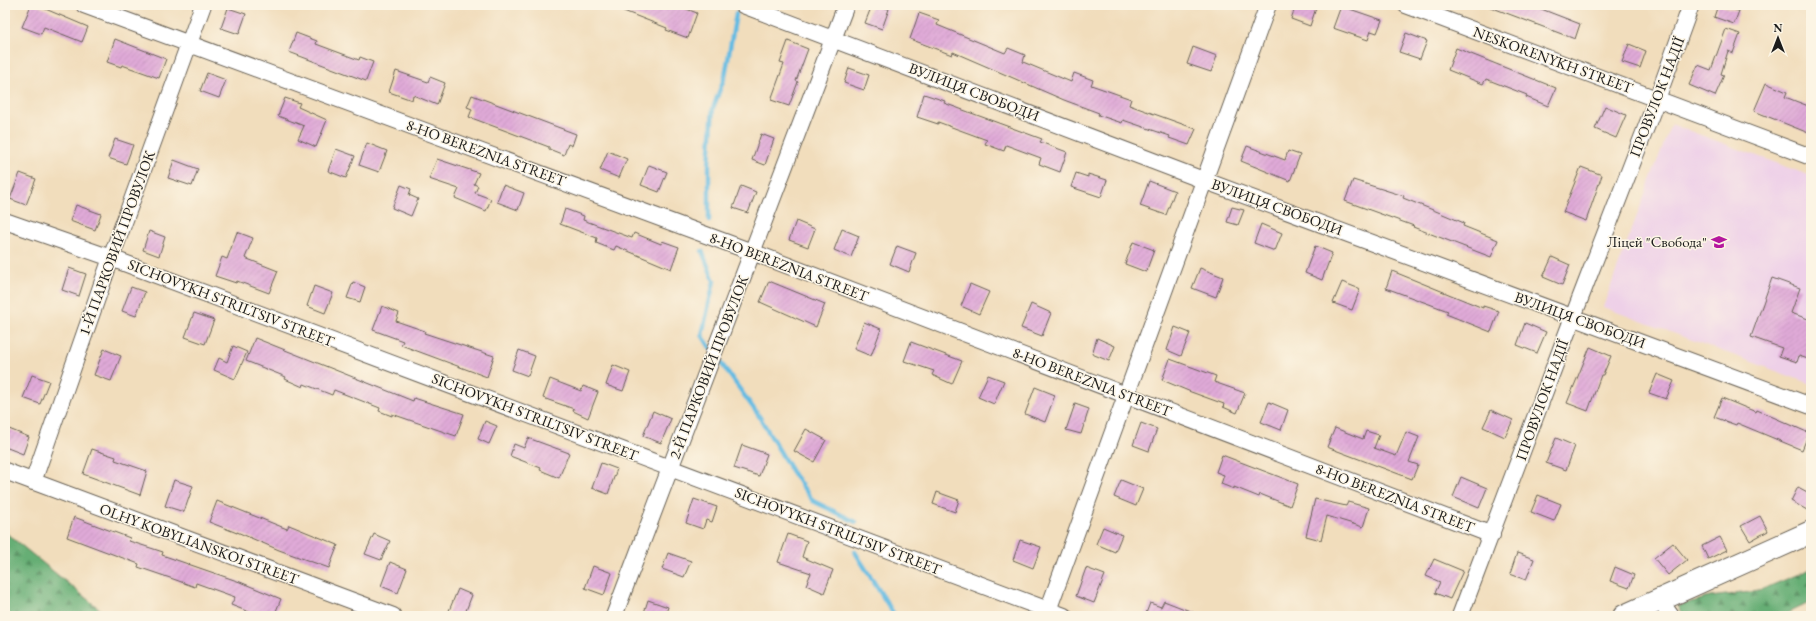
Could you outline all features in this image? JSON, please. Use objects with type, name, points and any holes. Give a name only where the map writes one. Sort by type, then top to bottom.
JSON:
[{"type":"street","name":"8-HO BEREZNIA STREET","points":[[84,5],[752,252],[1492,535]]},
{"type":"street","name":"1-Й ПАРКОВИЙ ПРОВУЛОК","points":[[33,482],[111,258],[203,5]]},
{"type":"street","name":"ВУЛИЦЯ СВОБОДИ","points":[[744,5],[1203,180],[1811,406]]},
{"type":"street","name":"2-Й ПАРКОВИЙ ПРОВУЛОК","points":[[614,616],[846,5]]},
{"type":"street","points":[[1047,613],[1127,396],[1203,180],[1268,5]]},
{"type":"street","name":"NESKORENYKH STREET","points":[[1406,5],[1811,157]]},
{"type":"street","name":"ПРОВУЛОК НАДІЇ","points":[[1460,616],[1657,99],[1691,5]]},
{"type":"street","name":"SICHOVYKH STRILTSIV STREET","points":[[5,221],[111,258],[671,468],[1047,613],[1064,616]]},
{"type":"street","name":"OLHY KOBYLIANSKOI STREET","points":[[5,471],[393,616]]},
{"type":"street","points":[[1624,616],[1665,608],[1811,532]]},
{"type":"shaded area","name":"Ліцей \"Свобода\"","points":[[1671,124],[1811,176],[1811,384],[1603,307]]},
{"type":"green space","points":[[5,532],[108,616],[5,616]]},
{"type":"green space","points":[[1811,569],[1811,602],[1782,616],[1684,616],[1677,606],[1710,597],[1758,591]]},
{"type":"building","points":[[31,5],[36,5],[88,27],[82,42],[44,27],[41,34],[22,27]]},
{"type":"building","points":[[676,5],[697,13],[688,38],[611,6]]},
{"type":"building","points":[[872,5],[889,9],[882,29],[865,23]]},
{"type":"building","points":[[1296,5],[1317,5],[1310,26],[1291,19]]},
{"type":"building","points":[[1485,5],[1531,5],[1580,24],[1575,39]]},
{"type":"building","points":[[1718,5],[1739,11],[1734,24],[1714,17]]},
{"type":"building","points":[[1341,6],[1382,20],[1377,33],[1371,31],[1368,40],[1333,28]]},
{"type":"building","points":[[228,8],[246,14],[239,34],[221,28]]},
{"type":"building","points":[[919,13],[939,20],[937,25],[1005,53],[1008,48],[1025,55],[1023,62],[1071,82],[1074,73],[1093,80],[1091,85],[1131,99],[1129,105],[1196,129],[1189,145],[1169,138],[1170,136],[1123,120],[1122,123],[1098,115],[1099,113],[1064,100],[953,52],[952,55],[910,39]]},
{"type":"building","points":[[1726,29],[1740,34],[1733,53],[1728,51],[1721,74],[1724,75],[1715,96],[1689,85],[1698,65],[1711,70]]},
{"type":"building","points":[[296,33],[317,41],[316,44],[359,60],[360,57],[373,62],[366,81],[289,52]]},
{"type":"building","points":[[1406,33],[1427,41],[1420,59],[1399,52]]},
{"type":"building","points":[[115,39],[166,59],[159,78],[122,65],[121,67],[107,62]]},
{"type":"building","points":[[788,41],[808,49],[796,81],[798,82],[789,106],[771,100],[784,64],[780,63]]},
{"type":"building","points":[[1629,44],[1646,51],[1640,68],[1622,62]]},
{"type":"building","points":[[1193,47],[1217,56],[1211,72],[1187,64]]},
{"type":"building","points":[[1456,48],[1556,88],[1548,106],[1526,97],[1527,95],[1486,79],[1483,84],[1448,70]]},
{"type":"building","points":[[849,68],[869,75],[864,90],[844,83]]},
{"type":"building","points":[[396,71],[428,82],[430,77],[445,83],[437,105],[413,95],[412,100],[389,92]]},
{"type":"building","points":[[207,73],[226,80],[219,98],[200,91]]},
{"type":"building","points":[[1766,83],[1787,92],[1785,97],[1811,107],[1811,134],[1754,111]]},
{"type":"building","points":[[924,94],[945,101],[944,103],[1042,139],[1040,142],[1067,152],[1060,172],[1039,164],[1041,158],[1006,145],[1004,151],[985,144],[987,140],[938,122],[938,124],[917,117]]},
{"type":"building","points":[[472,95],[576,134],[572,146],[568,144],[564,155],[549,149],[549,147],[469,117],[472,109],[467,107]]},
{"type":"building","points":[[285,98],[300,103],[298,107],[327,120],[316,147],[298,139],[304,126],[278,116]]},
{"type":"building","points":[[1605,106],[1626,115],[1616,138],[1595,129]]},
{"type":"building","points":[[761,134],[774,139],[765,165],[752,160]]},
{"type":"building","points":[[115,139],[133,145],[126,164],[108,158]]},
{"type":"building","points":[[367,143],[387,151],[379,172],[359,165]]},
{"type":"building","points":[[1247,146],[1285,160],[1288,151],[1300,155],[1290,181],[1241,161]]},
{"type":"building","points":[[336,149],[355,156],[346,178],[328,171]]},
{"type":"building","points":[[608,151],[627,159],[619,178],[600,170]]},
{"type":"building","points":[[437,159],[479,173],[474,184],[478,186],[475,193],[491,199],[486,211],[455,198],[459,189],[429,179]]},
{"type":"building","points":[[174,160],[198,169],[192,186],[168,178]]},
{"type":"building","points":[[649,165],[667,172],[659,192],[641,185]]},
{"type":"building","points":[[1581,167],[1602,175],[1586,221],[1563,212]]},
{"type":"building","points":[[20,173],[36,179],[26,205],[10,199]]},
{"type":"building","points":[[1076,173],[1088,177],[1088,174],[1107,180],[1101,197],[1071,187]]},
{"type":"building","points":[[1353,180],[1404,196],[1403,198],[1464,223],[1463,226],[1498,240],[1491,257],[1413,227],[1414,226],[1345,201]]},
{"type":"building","points":[[1149,181],[1175,191],[1166,215],[1140,206]]},
{"type":"building","points":[[401,185],[411,189],[409,195],[418,199],[411,216],[392,208]]},
{"type":"building","points":[[503,185],[524,193],[518,210],[497,202]]},
{"type":"building","points":[[741,186],[756,192],[748,213],[733,208]]},
{"type":"building","points":[[76,205],[101,214],[95,230],[70,221]]},
{"type":"building","points":[[1232,207],[1244,210],[1238,225],[1227,222]]},
{"type":"building","points":[[565,209],[584,216],[583,220],[632,238],[634,233],[661,244],[662,241],[679,247],[671,269],[616,246],[614,250],[596,243],[597,238],[560,224]]},
{"type":"building","points":[[796,221],[815,229],[808,247],[789,240]]},
{"type":"building","points":[[1261,224],[1282,233],[1275,251],[1254,243]]},
{"type":"building","points":[[842,229],[859,236],[851,257],[834,250]]},
{"type":"building","points":[[149,231],[165,237],[159,256],[143,250]]},
{"type":"building","points":[[237,232],[253,238],[245,258],[278,271],[269,293],[237,281],[236,283],[215,276],[222,257],[227,259]]},
{"type":"building","points":[[1133,242],[1154,250],[1146,272],[1125,264]]},
{"type":"building","points":[[897,246],[916,253],[909,272],[890,264]]},
{"type":"building","points":[[1315,246],[1332,253],[1322,280],[1305,273]]},
{"type":"building","points":[[1552,257],[1570,265],[1562,285],[1543,277]]},
{"type":"building","points":[[69,268],[86,274],[79,296],[62,290]]},
{"type":"building","points":[[1200,268],[1223,277],[1216,297],[1192,288]]},
{"type":"building","points":[[1392,271],[1483,308],[1483,306],[1499,311],[1491,332],[1446,314],[1448,311],[1386,288]]},
{"type":"building","points":[[1772,278],[1800,288],[1791,313],[1811,320],[1811,360],[1799,356],[1797,362],[1779,356],[1782,348],[1751,337]]},
{"type":"building","points":[[769,281],[825,304],[816,327],[760,302]]},
{"type":"building","points":[[353,282],[365,287],[360,302],[347,298]]},
{"type":"building","points":[[1342,282],[1360,289],[1352,310],[1333,303]]},
{"type":"building","points":[[970,284],[989,292],[979,314],[961,306]]},
{"type":"building","points":[[314,286],[333,293],[325,313],[307,306]]},
{"type":"building","points":[[131,287],[145,292],[136,316],[122,311]]},
{"type":"building","points":[[1031,304],[1051,313],[1042,336],[1021,328]]},
{"type":"building","points":[[382,306],[399,313],[396,321],[425,331],[424,333],[494,356],[487,377],[401,345],[403,341],[373,330]]},
{"type":"building","points":[[194,313],[214,320],[205,344],[185,337]]},
{"type":"building","points":[[864,322],[881,329],[871,356],[854,349]]},
{"type":"building","points":[[1525,323],[1546,332],[1537,353],[1517,345]]},
{"type":"building","points":[[1175,327],[1190,333],[1181,356],[1167,350]]},
{"type":"building","points":[[255,338],[413,401],[414,398],[464,414],[456,436],[392,414],[392,416],[379,411],[380,408],[334,390],[332,395],[304,384],[303,387],[285,379],[286,377],[246,361]]},
{"type":"building","points":[[1097,338],[1115,346],[1109,361],[1092,354]]},
{"type":"building","points":[[911,342],[962,361],[952,384],[932,375],[934,371],[904,361]]},
{"type":"building","points":[[233,346],[247,352],[235,379],[214,370],[219,358],[227,362]]},
{"type":"building","points":[[1590,347],[1611,356],[1603,375],[1601,375],[1588,411],[1567,403]]},
{"type":"building","points":[[104,349],[121,356],[111,381],[94,375]]},
{"type":"building","points":[[519,350],[535,356],[528,376],[512,370]]},
{"type":"building","points":[[1170,359],[1216,376],[1214,382],[1245,393],[1237,413],[1223,407],[1224,404],[1162,380]]},
{"type":"building","points":[[613,365],[630,372],[623,391],[606,385]]},
{"type":"building","points":[[1657,374],[1674,381],[1666,399],[1649,393]]},
{"type":"building","points":[[32,375],[49,381],[40,404],[23,398]]},
{"type":"building","points":[[988,375],[1004,381],[994,404],[978,397]]},
{"type":"building","points":[[550,379],[581,391],[583,386],[598,392],[588,418],[573,411],[574,409],[543,398]]},
{"type":"building","points":[[1035,387],[1055,395],[1045,422],[1025,414]]},
{"type":"building","points":[[1722,398],[1756,412],[1757,410],[1809,433],[1802,450],[1737,423],[1736,425],[1714,417]]},
{"type":"building","points":[[1269,402],[1288,410],[1281,430],[1261,422]]},
{"type":"building","points":[[1075,404],[1089,409],[1081,434],[1066,430]]},
{"type":"building","points":[[1491,410],[1513,420],[1505,437],[1483,427]]},
{"type":"building","points":[[653,411],[671,419],[661,443],[643,436]]},
{"type":"building","points":[[485,421],[497,426],[489,444],[478,439]]},
{"type":"building","points":[[1141,423],[1157,429],[1149,451],[1133,445]]},
{"type":"building","points":[[1335,428],[1363,439],[1366,431],[1379,435],[1374,448],[1396,456],[1406,432],[1419,437],[1409,462],[1418,465],[1412,479],[1327,447]]},
{"type":"building","points":[[9,429],[29,437],[23,454],[5,447],[5,440]]},
{"type":"building","points":[[806,429],[826,440],[814,462],[794,451]]},
{"type":"building","points":[[528,438],[569,453],[559,478],[540,470],[541,468],[510,456],[514,444],[524,448]]},
{"type":"building","points":[[1556,438],[1575,446],[1566,470],[1546,463]]},
{"type":"building","points":[[742,445],[767,454],[759,476],[734,468]]},
{"type":"building","points":[[92,449],[116,457],[115,460],[147,471],[140,495],[83,474]]},
{"type":"building","points":[[1222,455],[1298,484],[1290,506],[1260,494],[1259,497],[1234,487],[1234,489],[1221,484],[1224,475],[1216,472]]},
{"type":"building","points":[[601,463],[617,469],[608,494],[592,488]]},
{"type":"building","points":[[1461,477],[1487,488],[1479,508],[1453,497]]},
{"type":"building","points":[[174,480],[193,486],[184,512],[165,506]]},
{"type":"building","points":[[1121,480],[1143,489],[1136,506],[1114,497]]},
{"type":"building","points":[[1798,487],[1811,494],[1811,503],[1807,510],[1791,501]]},
{"type":"building","points":[[937,492],[959,500],[955,512],[933,504]]},
{"type":"building","points":[[1538,495],[1561,504],[1554,521],[1531,512]]},
{"type":"building","points":[[694,499],[717,507],[712,522],[706,520],[703,529],[686,523]]},
{"type":"building","points":[[1315,499],[1346,506],[1348,502],[1369,508],[1363,527],[1327,516],[1321,540],[1306,536]]},
{"type":"building","points":[[217,501],[287,529],[289,525],[338,545],[329,568],[209,522]]},
{"type":"building","points":[[1760,516],[1768,531],[1750,541],[1741,526]]},
{"type":"building","points":[[74,517],[130,538],[129,541],[163,552],[162,555],[240,582],[281,599],[274,616],[259,616],[231,605],[235,597],[196,583],[195,587],[138,567],[139,564],[67,537]]},
{"type":"building","points":[[1103,527],[1122,535],[1115,552],[1096,544]]},
{"type":"building","points":[[374,534],[390,541],[381,560],[365,554]]},
{"type":"building","points":[[788,534],[807,541],[802,557],[833,570],[824,593],[806,585],[811,573],[778,562]]},
{"type":"building","points":[[1720,537],[1727,550],[1708,559],[1702,546]]},
{"type":"building","points":[[1020,540],[1041,547],[1033,568],[1013,560]]},
{"type":"building","points":[[1673,543],[1687,560],[1668,575],[1654,558]]},
{"type":"building","points":[[668,553],[691,561],[684,577],[662,569]]},
{"type":"building","points":[[1517,553],[1534,559],[1526,580],[1510,574]]},
{"type":"building","points":[[1434,559],[1463,571],[1450,599],[1435,593],[1440,582],[1426,576]]},
{"type":"building","points":[[390,562],[407,569],[398,593],[381,586]]},
{"type":"building","points":[[593,566],[612,573],[604,595],[585,588]]},
{"type":"building","points":[[1615,567],[1634,575],[1629,588],[1610,581]]},
{"type":"building","points":[[1086,568],[1105,575],[1094,603],[1076,596]]},
{"type":"building","points":[[458,589],[472,595],[464,616],[455,616],[448,613]]},
{"type":"building","points":[[648,600],[668,607],[665,616],[643,616]]},
{"type":"building","points":[[1164,601],[1200,616],[1145,616],[1150,603],[1161,607]]},
{"type":"waterway","points":[[709,221],[709,163],[713,108],[725,76],[736,14]]},
{"type":"waterway","points":[[702,251],[714,281],[702,335],[711,349]]},
{"type":"waterway","points":[[716,356],[759,416],[792,472],[813,501],[856,522]]},
{"type":"waterway","points":[[855,552],[895,616]]},
{"type":"place","name":"Ліцей \"Свобода\"","points":[[1719,242]]}]
